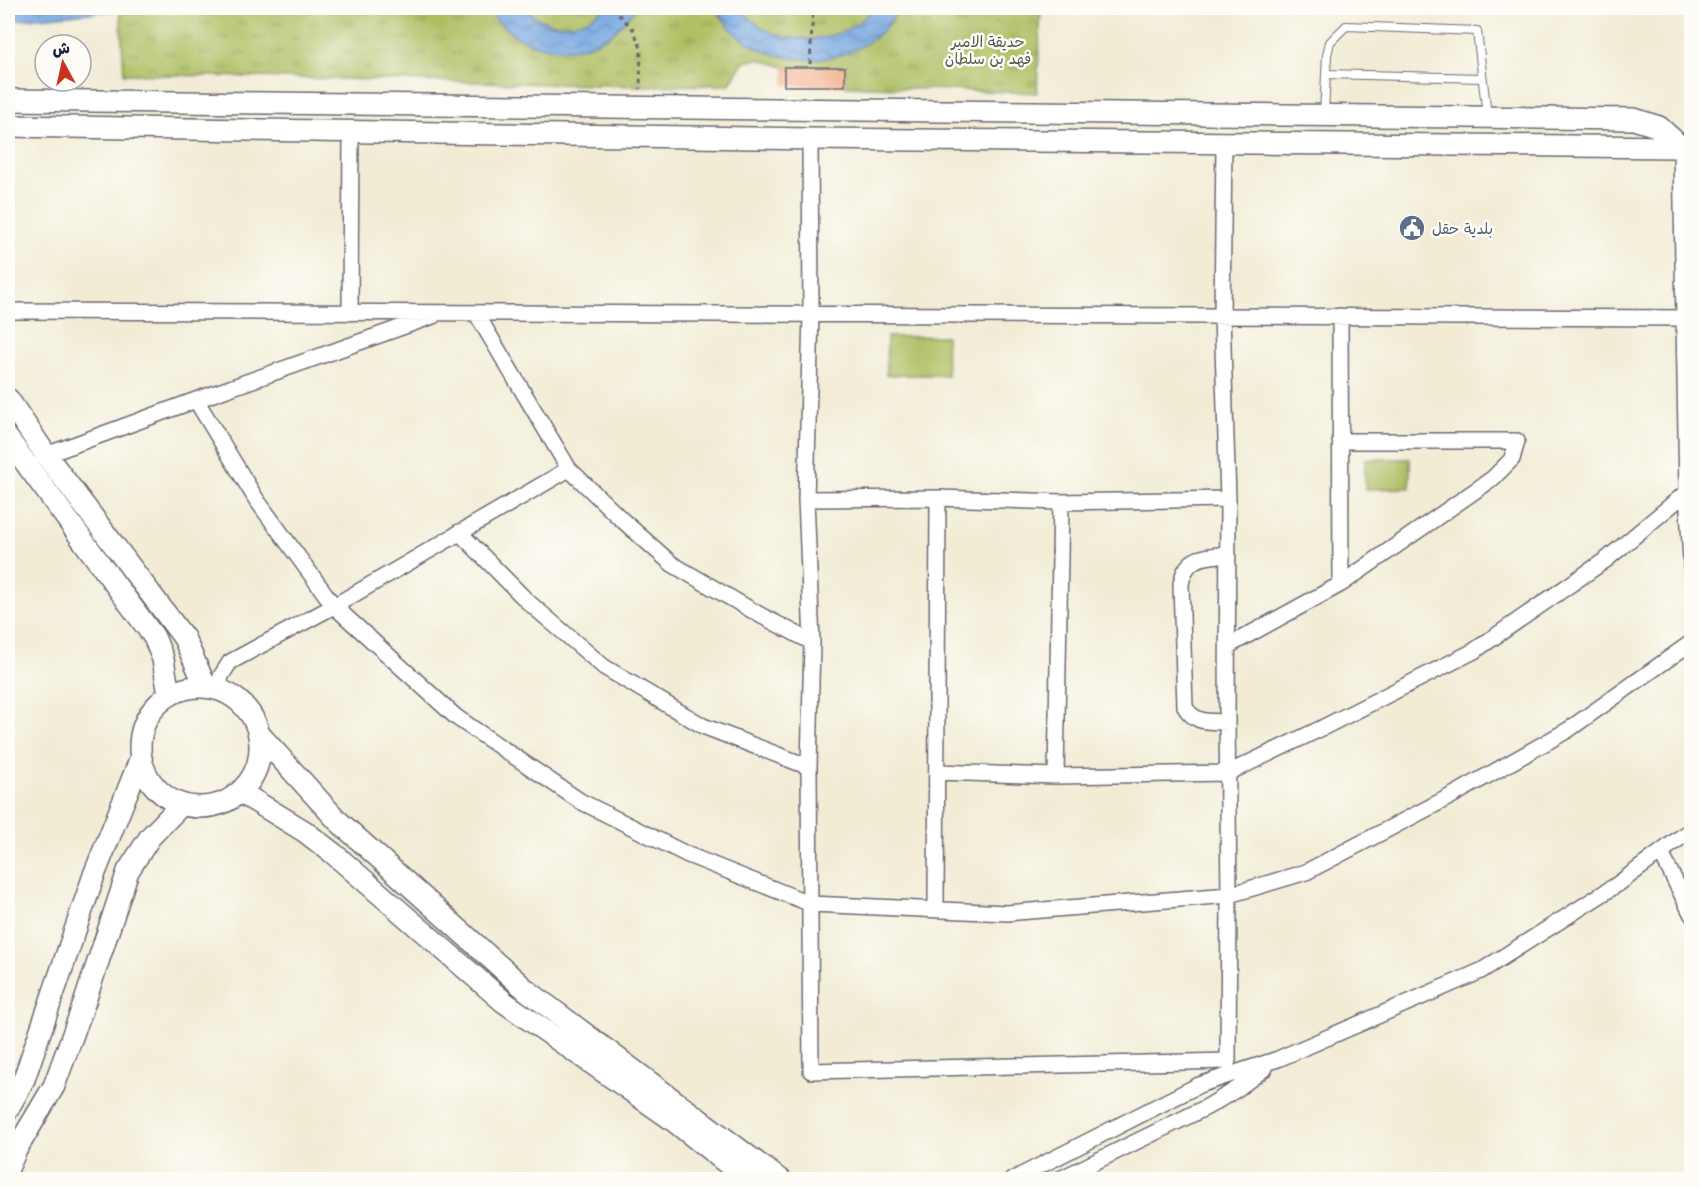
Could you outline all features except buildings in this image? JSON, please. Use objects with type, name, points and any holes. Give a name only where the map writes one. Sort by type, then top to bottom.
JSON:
[{"type":"street","points":[[8,100],[1487,116],[1634,119],[1645,122],[1659,127],[1681,147],[1688,318],[1687,492],[1692,578]]},
{"type":"street","points":[[1462,116],[1462,145]]},
{"type":"street","points":[[1643,146],[1651,140],[1652,135],[1652,130],[1645,122]]},
{"type":"street","points":[[8,126],[810,139],[1681,147]]},
{"type":"street","points":[[350,313],[351,132]]},
{"type":"street","points":[[810,139],[811,314],[806,499],[812,642],[809,767],[812,1071],[1229,1068],[1278,1059]]},
{"type":"street","points":[[1224,144],[1221,316],[1228,499],[1229,1068]]},
{"type":"street","points":[[8,311],[1688,318]]},
{"type":"street","points":[[46,455],[443,313]]},
{"type":"street","points":[[476,313],[568,469],[672,564],[812,642]]},
{"type":"street","points":[[1340,316],[1341,584]]},
{"type":"street","points":[[8,399],[46,455],[184,638],[212,688]]},
{"type":"street","points":[[196,400],[256,499],[334,606],[456,717],[580,801],[688,855],[811,904],[1007,913],[1229,895],[1306,872],[1455,794],[1568,730],[1692,642]]},
{"type":"street","points":[[8,439],[154,637],[163,659],[169,695]]},
{"type":"street","points":[[1228,646],[1341,584],[1492,480],[1512,459],[1517,441],[1340,441]]},
{"type":"street","points":[[212,688],[230,662],[334,606],[568,469]]},
{"type":"street","points":[[937,772],[1056,776],[1228,773],[1474,651],[1607,559],[1687,492]]},
{"type":"street","points":[[806,499],[938,498],[1061,502],[1228,499]]},
{"type":"street","points":[[936,909],[938,498]]},
{"type":"street","points":[[1056,776],[1061,502]]},
{"type":"street","points":[[459,532],[527,601],[604,667],[703,726],[809,767]]},
{"type":"street","points":[[1227,554],[1190,562],[1183,572],[1181,584],[1185,707],[1197,720],[1227,722]]},
{"type":"street","points":[[187,688],[212,688],[230,695],[249,712],[259,734],[259,759],[252,777],[240,792],[230,799],[206,807],[181,804],[159,792],[148,777],[141,760],[139,747],[144,723],[159,702],[169,695],[187,688]]},
{"type":"street","points":[[259,734],[338,820],[525,989],[780,1179]]},
{"type":"street","points":[[8,1109],[24,1078],[94,875],[141,760]]},
{"type":"street","points":[[240,792],[304,831],[504,1002],[674,1121],[748,1179]]},
{"type":"street","points":[[8,1168],[16,1150],[54,1086],[128,871],[150,837],[181,804]]},
{"type":"street","points":[[1058,1179],[1219,1100],[1278,1059],[1481,971],[1618,884],[1692,829]]},
{"type":"street","points":[[1661,853],[1692,915]]},
{"type":"street","points":[[1012,1179],[1210,1081],[1229,1068]]},
{"type":"street","points":[[1210,1081],[1219,1100]]},
{"type":"lane","points":[[1324,115],[1330,42],[1346,26],[1477,31],[1487,116]]},
{"type":"lane","points":[[1326,74],[1482,78]]},
{"type":"path","points":[[612,8],[633,29],[641,48],[639,107]]},
{"type":"path","points":[[810,64],[813,8]]},
{"type":"green space","name":"حديقة الامير فهد بن سلطان","points":[[172,8],[1041,8],[1037,93],[845,86],[845,68],[784,67],[759,59],[743,62],[729,85],[640,86],[124,74],[120,10]]},
{"type":"green space","points":[[1399,8],[1488,8],[1489,11]]},
{"type":"green space","points":[[946,336],[947,375],[886,375],[887,337]]},
{"type":"green space","points":[[1365,459],[1410,459],[1410,488],[1365,489]]},
{"type":"water","points":[[517,7],[546,22],[564,25],[581,22],[604,8],[637,8],[607,37],[575,48],[558,49],[526,41],[511,33],[488,8]]},
{"type":"water","points":[[8,8],[172,8],[120,10],[8,21]]},
{"type":"water","points":[[713,8],[739,8],[757,24],[774,33],[789,38],[804,39],[820,38],[850,28],[873,8],[901,8],[881,32],[865,44],[847,53],[828,58],[809,59],[790,58],[754,46],[737,35]]},
{"type":"place","name":"بلدية حقل","points":[[1412,228]]}]
